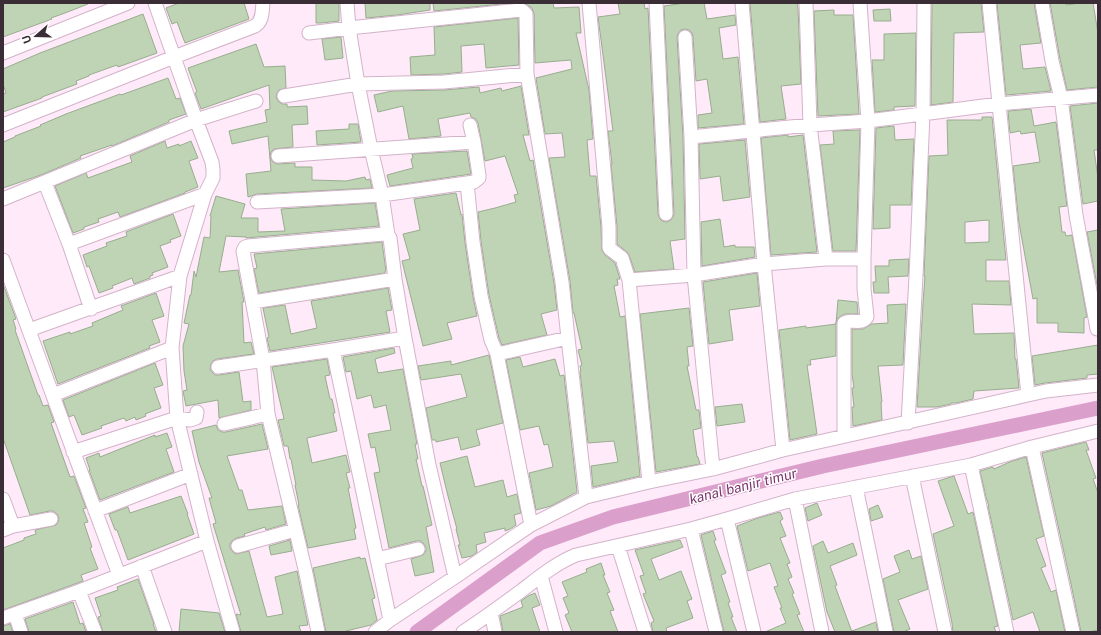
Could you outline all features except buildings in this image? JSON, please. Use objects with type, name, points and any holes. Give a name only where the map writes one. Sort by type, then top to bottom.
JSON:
[{"type":"street","points":[[3,53],[128,3]]},
{"type":"street","points":[[154,3],[212,162],[214,178],[205,194],[180,276],[172,348],[177,418],[207,541],[233,632]]},
{"type":"street","points":[[3,125],[258,25],[261,20],[263,3]]},
{"type":"street","points":[[347,3],[349,28],[358,84],[382,195],[388,235],[390,238],[405,338],[429,465],[455,577]]},
{"type":"street","points":[[589,3],[609,227],[609,247],[622,258],[629,280],[649,482]]},
{"type":"street","points":[[656,3],[666,214]]},
{"type":"street","points":[[742,3],[764,264],[783,450]]},
{"type":"street","points":[[806,3],[810,125],[826,259]]},
{"type":"street","points":[[844,436],[844,323],[848,321],[862,322],[867,317],[864,289],[864,260],[868,121],[860,3]]},
{"type":"street","points":[[908,422],[923,114],[924,3]]},
{"type":"street","points":[[989,3],[1028,395]]},
{"type":"street","points":[[1042,3],[1052,61],[1061,98],[1076,215],[1097,329]]},
{"type":"street","points":[[308,33],[521,10],[526,14],[527,74],[562,282],[586,497]]},
{"type":"street","points":[[685,37],[691,136],[694,275],[713,469]]},
{"type":"street","points":[[284,96],[358,84],[444,82],[527,74]]},
{"type":"street","points":[[691,136],[868,121],[999,104],[1098,95]]},
{"type":"street","points":[[3,200],[196,120],[256,101]]},
{"type":"street","points":[[257,202],[382,195],[474,182],[479,178],[479,175],[470,125]]},
{"type":"street","points":[[278,156],[474,142]]},
{"type":"street","points":[[45,183],[69,244],[91,309]]},
{"type":"street","points":[[467,183],[473,242],[481,296],[490,340],[497,354],[531,525]]},
{"type":"street","points":[[69,244],[205,194]]},
{"type":"street","points":[[318,632],[268,414],[263,360],[243,251],[245,247],[369,235],[388,235]]},
{"type":"street","points":[[629,280],[694,275],[764,264],[826,259],[864,260]]},
{"type":"street","points":[[3,261],[6,276],[29,330],[119,575]]},
{"type":"street","points":[[29,330],[180,276]]},
{"type":"street","points":[[252,302],[395,279]]},
{"type":"street","points":[[218,367],[405,338]]},
{"type":"street","points":[[497,354],[568,338]]},
{"type":"street","points":[[52,395],[172,348]]},
{"type":"street","points":[[333,350],[390,620]]},
{"type":"street","points":[[375,632],[390,620],[531,525],[586,497],[713,469],[783,450],[1046,391],[1098,385]]},
{"type":"street","points":[[73,452],[177,418],[190,420],[196,418],[197,412]]},
{"type":"street","points":[[224,424],[268,414]]},
{"type":"street","points":[[463,632],[566,559],[582,553],[691,529],[795,499],[971,465],[1032,448],[1097,435]]},
{"type":"street","points":[[1032,448],[1073,632]]},
{"type":"street","points":[[971,465],[1007,632]]},
{"type":"street","points":[[95,511],[191,474]]},
{"type":"street","points":[[912,476],[945,632]]},
{"type":"street","points":[[856,487],[886,632]]},
{"type":"street","points":[[3,499],[8,528],[51,519]]},
{"type":"street","points":[[795,499],[822,632]]},
{"type":"street","points":[[728,519],[754,632]]},
{"type":"street","points":[[691,529],[716,632]]},
{"type":"street","points":[[238,546],[295,530]]},
{"type":"street","points":[[21,632],[9,616],[79,591],[207,541]]},
{"type":"street","points":[[618,546],[645,632]]},
{"type":"street","points":[[377,559],[418,549]]},
{"type":"street","points":[[142,566],[165,632]]},
{"type":"street","points":[[541,576],[556,632]]},
{"type":"street","points":[[79,591],[95,632]]},
{"type":"street","points":[[491,613],[495,632]]},
{"type":"waterway","name":"kanal banjir timur","points":[[417,632],[540,543],[613,517],[823,466],[1098,408]]}]
